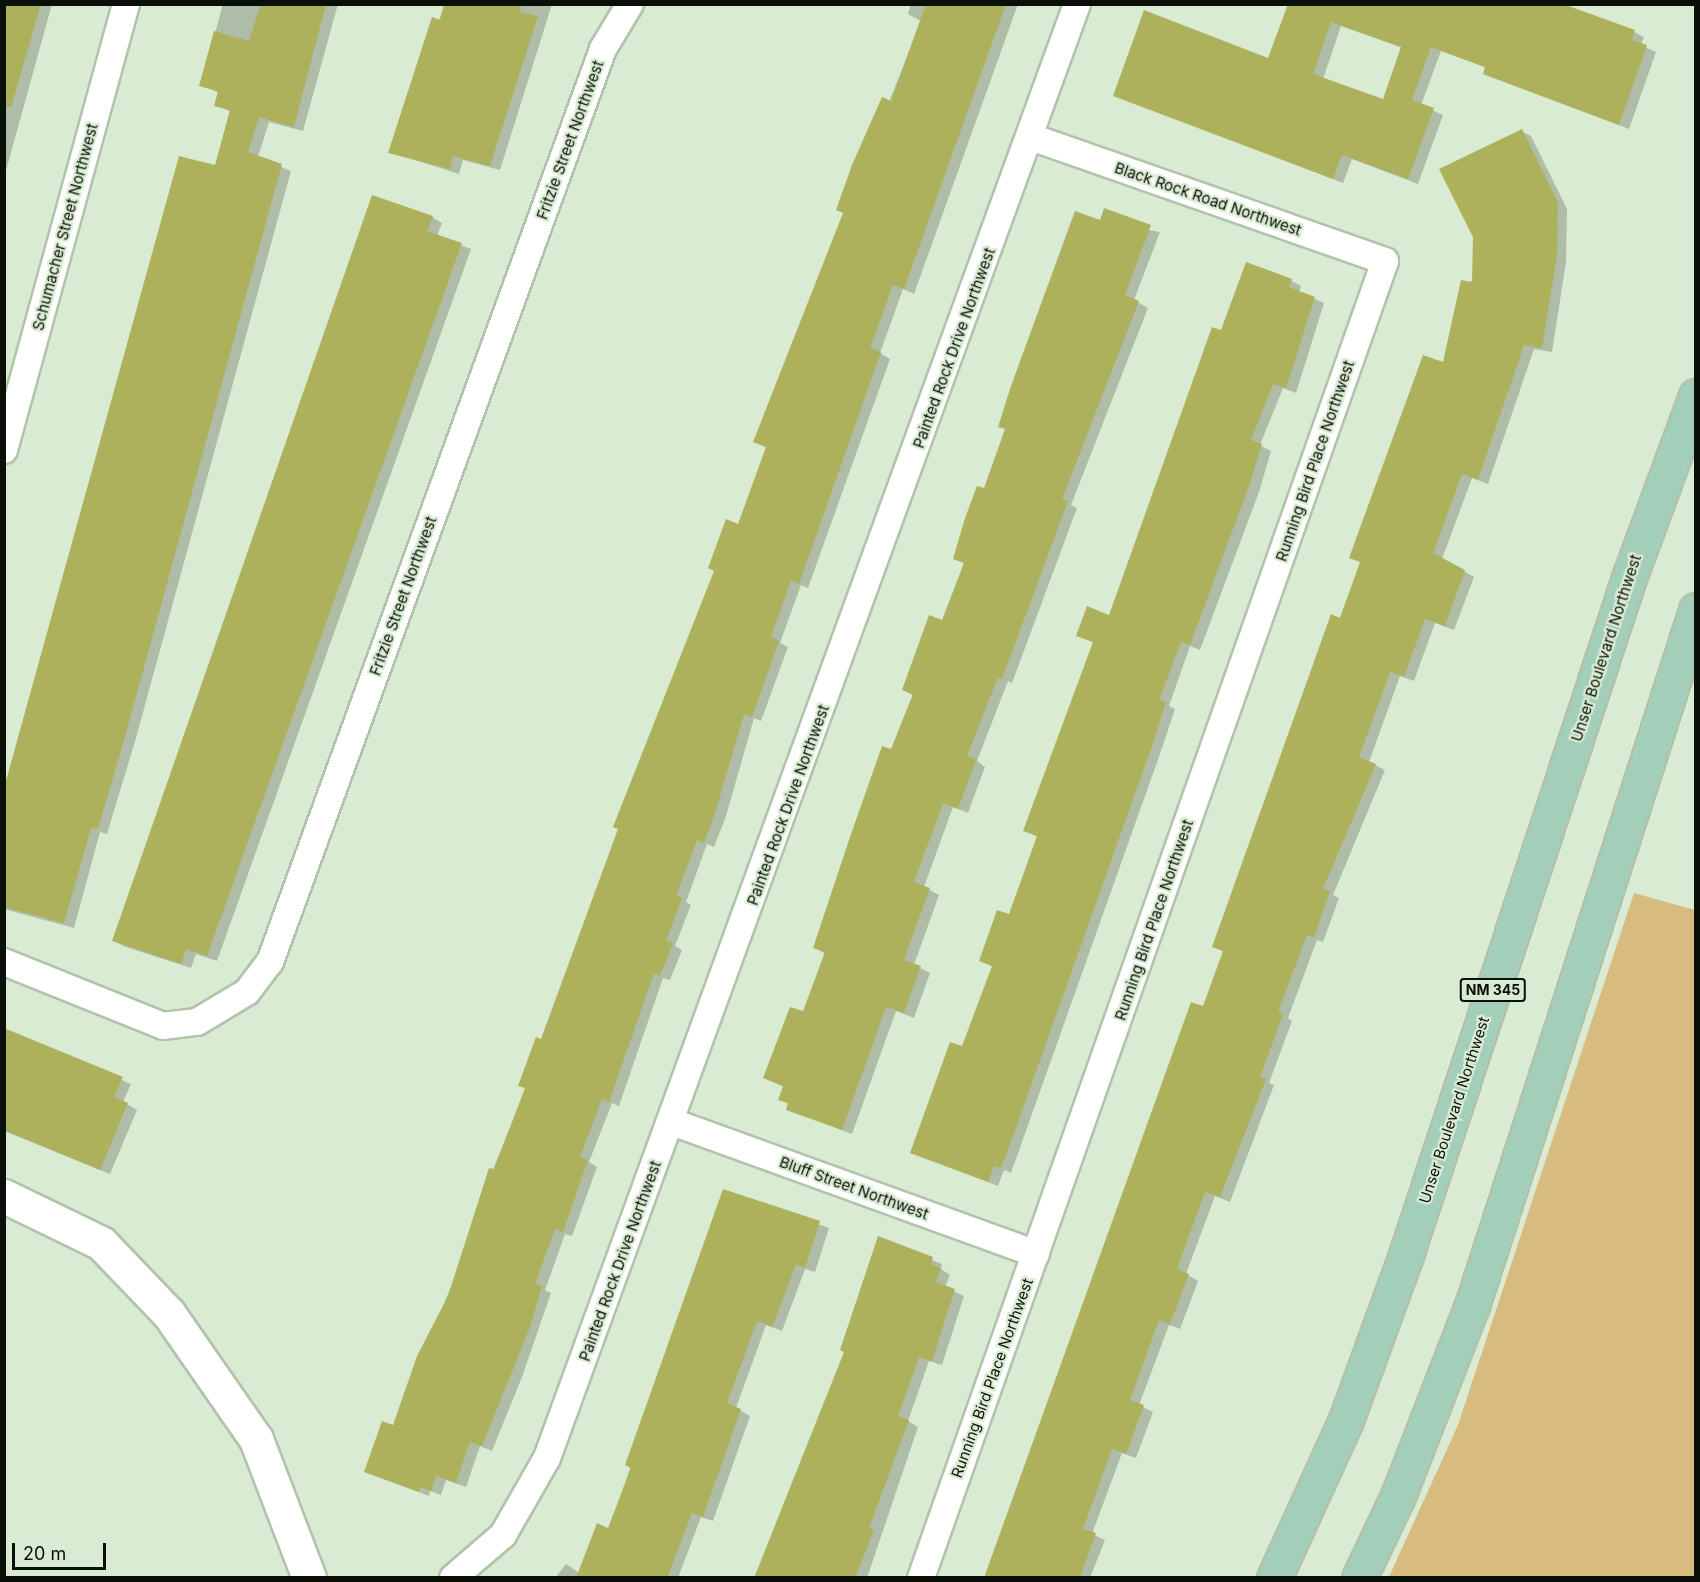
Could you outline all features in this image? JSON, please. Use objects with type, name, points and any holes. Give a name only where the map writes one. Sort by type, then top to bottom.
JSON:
[{"type":"main road","name":"Unser Boulevard Northwest","points":[[1274,1578],[1346,1420],[1398,1277],[1629,578],[1695,396]]},
{"type":"main road","points":[[1359,1578],[1398,1496],[1473,1303],[1695,610]]},
{"type":"street","name":"Schumacher Street Northwest","points":[[4,450],[126,4]]},
{"type":"street","name":"Fritzie Street Northwest","points":[[4,962],[56,985],[163,1026],[186,1024],[247,992],[270,962],[603,49],[630,4]]},
{"type":"street","name":"Painted Rock Drive Northwest","points":[[453,1578],[503,1535],[547,1458],[672,1122],[1031,137],[1077,4]]},
{"type":"street","name":"Black Rock Road Northwest","points":[[1031,137],[1385,261]]},
{"type":"street","name":"Running Bird Place Northwest","points":[[921,1578],[1385,261]]},
{"type":"street","name":"Bluff Street Northwest","points":[[672,1122],[1036,1254]]},
{"type":"street","points":[[4,1196],[101,1243],[169,1314],[256,1439],[309,1578]]},
{"type":"shaded area","points":[[1634,893],[1695,910],[1695,1577],[1389,1577],[1458,1425]]},
{"type":"building","points":[[4,4],[41,4],[11,107],[4,106]]},
{"type":"building","points":[[261,4],[326,4],[294,127],[259,117],[248,152],[282,164],[126,733],[98,829],[91,828],[64,923],[4,907],[4,788],[179,156],[215,165],[230,110],[214,106],[218,91],[199,86],[214,31],[249,41]]},
{"type":"building","points":[[444,4],[521,4],[520,12],[538,16],[490,166],[453,156],[450,169],[388,153],[432,17],[440,20]]},
{"type":"building","points":[[926,4],[1006,4],[904,289],[893,285],[870,348],[881,352],[799,584],[791,580],[771,637],[779,641],[752,717],[744,714],[704,843],[697,840],[676,896],[682,898],[666,941],[673,943],[660,976],[654,973],[609,1102],[602,1099],[580,1157],[588,1160],[563,1232],[555,1229],[535,1284],[542,1286],[530,1327],[482,1446],[470,1442],[456,1483],[436,1476],[431,1491],[420,1487],[419,1492],[364,1472],[382,1421],[393,1425],[417,1356],[448,1296],[489,1168],[494,1169],[525,1088],[518,1086],[536,1037],[541,1039],[618,829],[613,827],[714,571],[708,568],[726,519],[738,524],[766,447],[753,442],[843,213],[836,210],[852,165],[882,97],[891,101]]},
{"type":"building","points":[[1288,4],[1563,4],[1635,30],[1632,40],[1647,45],[1619,125],[1483,74],[1485,67],[1431,47],[1412,100],[1434,108],[1408,179],[1342,155],[1333,179],[1113,96],[1144,10],[1268,58]],"holes":[[[1331,22],[1401,47],[1383,99],[1313,74]]]},
{"type":"building","points":[[1522,129],[1558,203],[1557,256],[1542,348],[1524,345],[1478,480],[1462,474],[1433,553],[1465,570],[1445,626],[1425,619],[1404,677],[1390,672],[1359,757],[1376,764],[1323,889],[1330,891],[1314,938],[1307,935],[1278,1012],[1283,1014],[1260,1077],[1266,1079],[1220,1197],[1205,1192],[1177,1269],[1189,1274],[1170,1324],[1159,1320],[1130,1400],[1144,1405],[1126,1454],[1112,1449],[1083,1529],[1096,1533],[1080,1578],[984,1578],[1191,1002],[1203,1006],[1223,951],[1212,947],[1331,614],[1340,618],[1360,562],[1349,558],[1423,355],[1443,362],[1461,280],[1472,282],[1473,237],[1439,169]]},
{"type":"building","points":[[372,195],[433,216],[427,231],[462,243],[207,956],[186,949],[181,964],[112,941]]},
{"type":"building","points":[[1104,208],[1151,225],[1125,295],[1139,301],[1062,499],[1068,501],[1002,679],[998,677],[967,756],[976,760],[958,809],[943,803],[914,882],[930,888],[904,960],[921,966],[904,1013],[886,1007],[842,1130],[786,1110],[788,1103],[778,1100],[783,1086],[763,1078],[790,1007],[803,1011],[825,952],[813,948],[850,837],[882,746],[891,749],[913,694],[902,690],[929,615],[942,620],[964,563],[953,559],[965,518],[977,486],[984,488],[1005,429],[998,427],[1011,386],[1075,211],[1100,220]]},
{"type":"building","points":[[1246,262],[1292,279],[1289,287],[1315,297],[1286,388],[1273,384],[1251,440],[1262,444],[1249,486],[1190,645],[1181,642],[1159,700],[1166,702],[1152,746],[1001,1168],[994,1166],[988,1182],[910,1153],[950,1042],[962,1046],[992,966],[979,961],[997,910],[1009,914],[1037,836],[1023,831],[1093,642],[1076,636],[1087,606],[1109,615],[1212,327],[1221,330]]},
{"type":"building","points":[[4,1028],[123,1077],[114,1097],[128,1103],[100,1170],[4,1130]]},
{"type":"building","points":[[723,1189],[820,1221],[805,1268],[796,1265],[772,1327],[757,1321],[727,1403],[741,1409],[703,1517],[692,1513],[667,1578],[576,1578],[597,1523],[608,1528],[631,1468],[625,1465]]},
{"type":"building","points":[[878,1236],[933,1257],[931,1264],[941,1268],[936,1282],[955,1289],[932,1361],[919,1357],[898,1416],[909,1420],[869,1528],[874,1530],[855,1578],[754,1578],[844,1352],[840,1350]]}]
